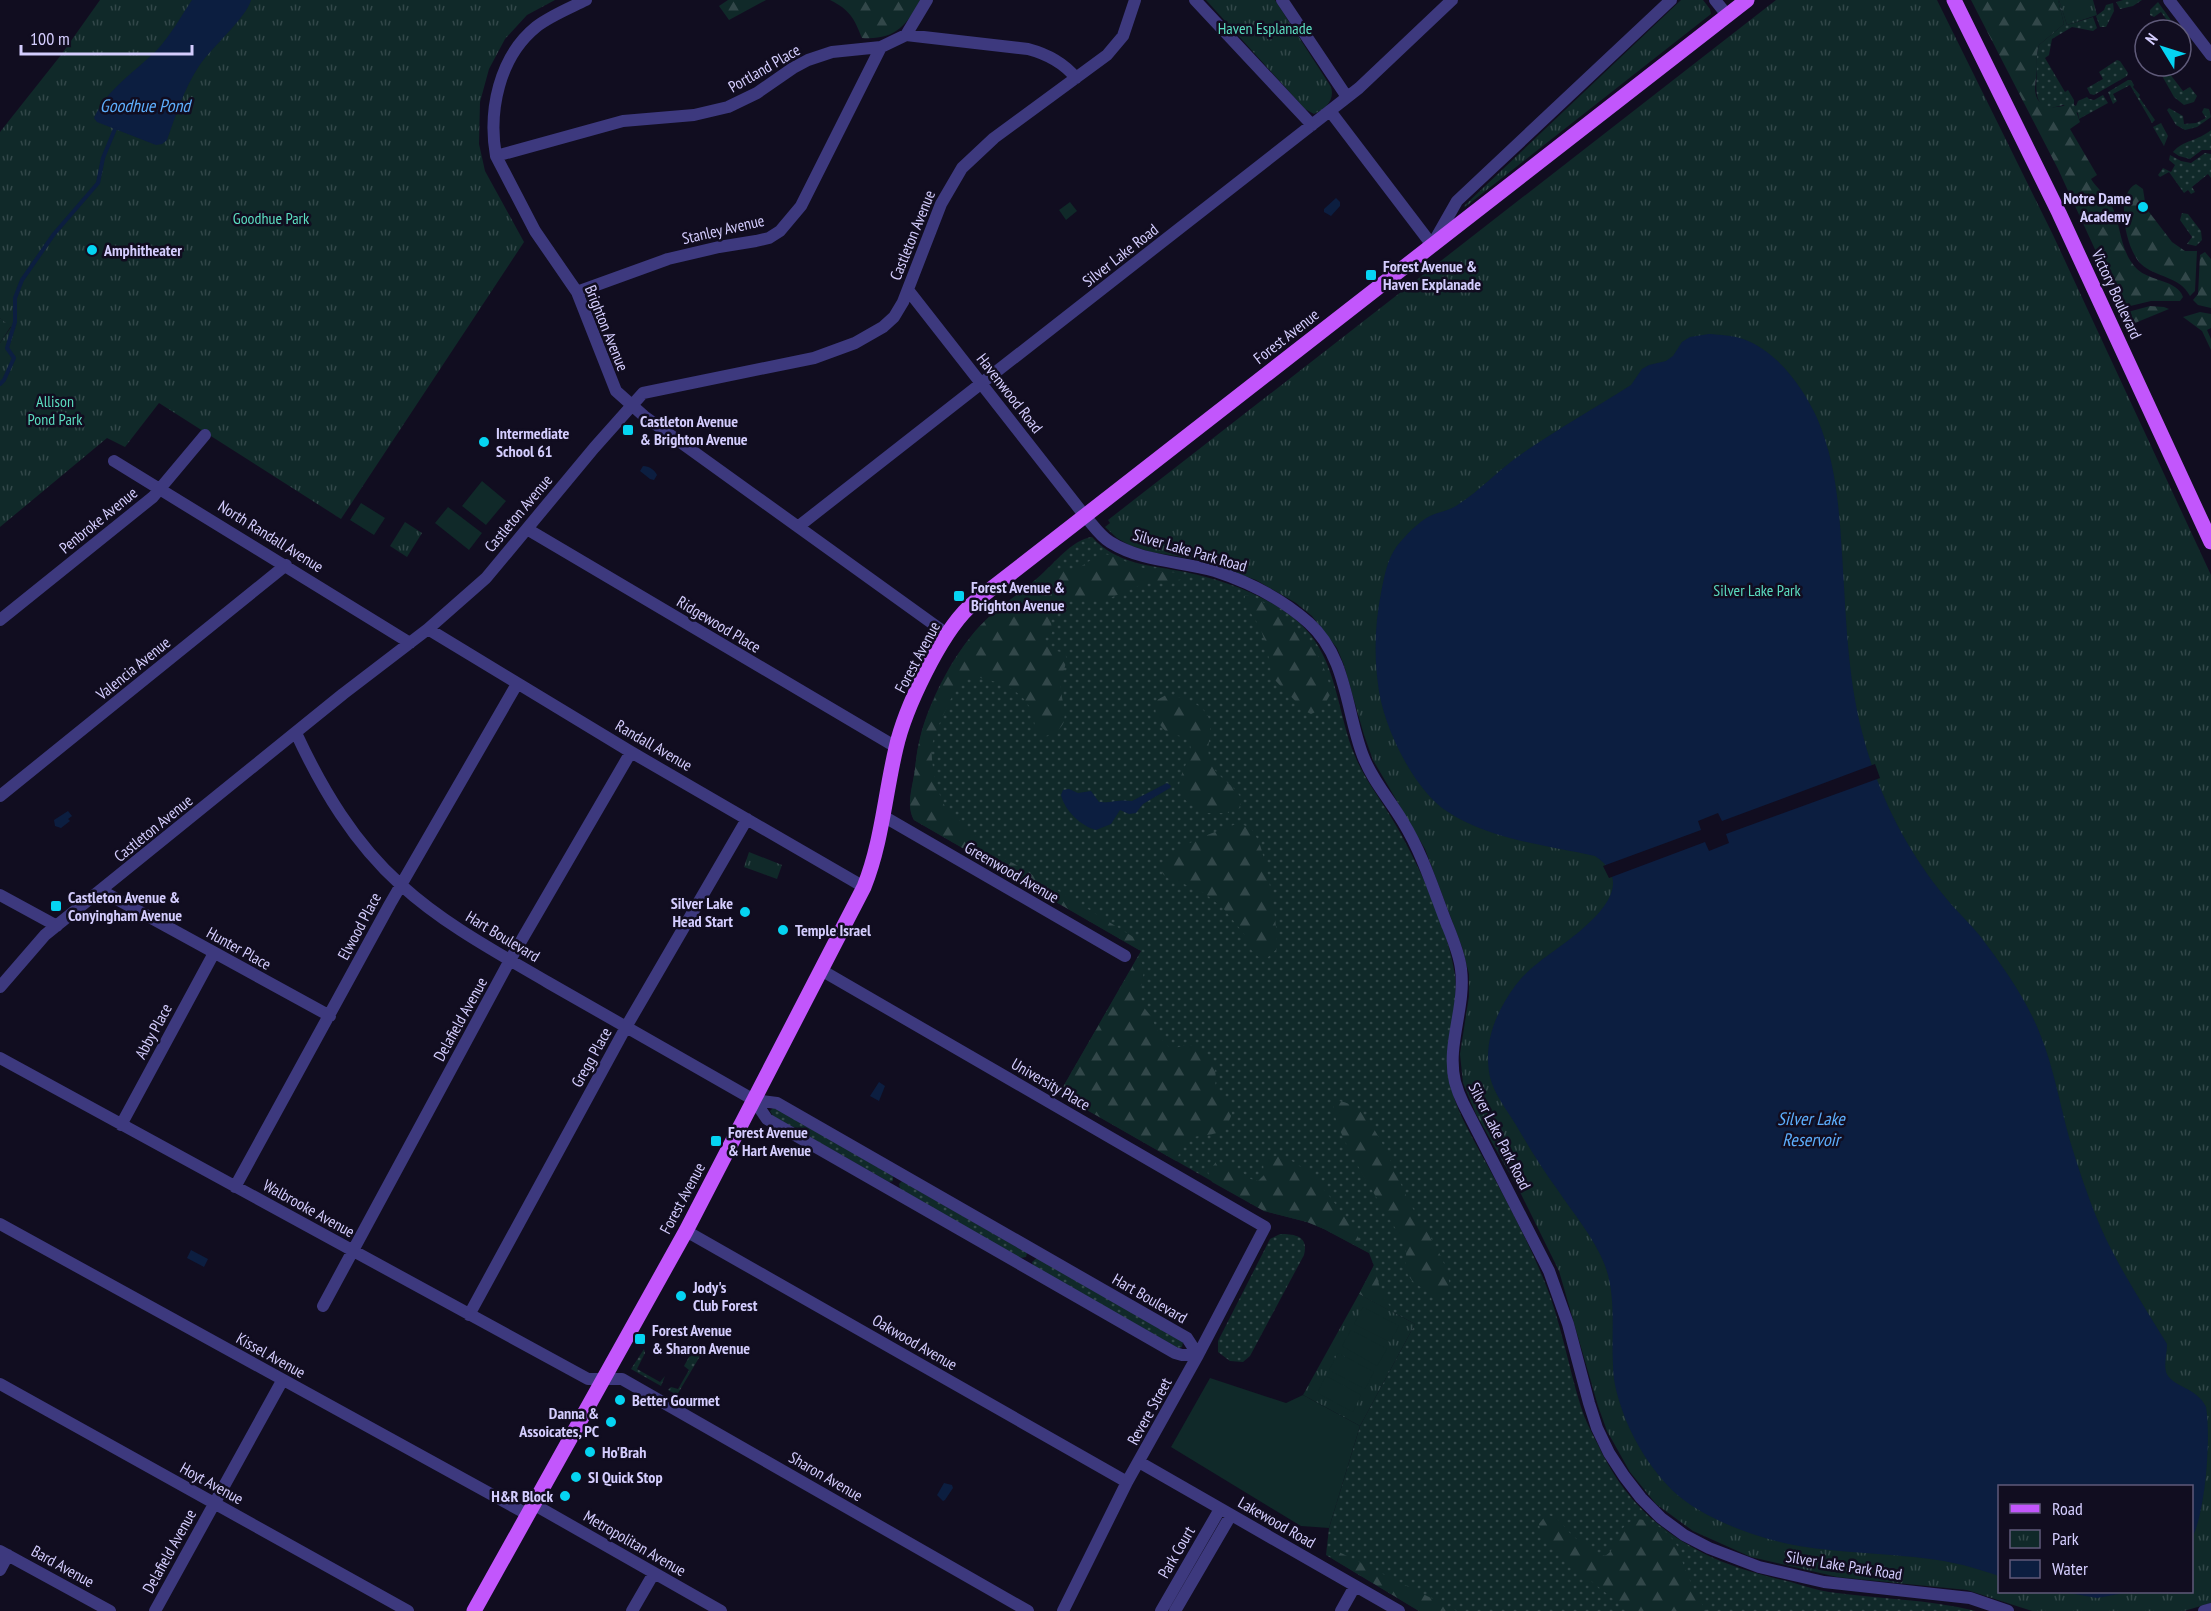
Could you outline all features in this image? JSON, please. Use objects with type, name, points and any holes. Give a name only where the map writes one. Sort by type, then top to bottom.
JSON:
[{"type":"main road","name":"Forest Avenue","points":[[474,1611],[686,1231],[864,887],[875,856],[896,747],[921,684],[947,634],[968,607],[1747,0]]},
{"type":"main road","name":"Victory Boulevard","points":[[1954,0],[2068,233],[2211,542]]},
{"type":"street","name":"Brighton Avenue","points":[[586,0],[537,25],[522,40],[511,56],[495,103],[494,146],[496,156],[535,231],[577,292],[615,391],[631,405],[947,634]]},
{"type":"street","points":[[927,0],[906,35],[1028,49],[1046,54],[1076,78]]},
{"type":"street","name":"Castleton Avenue","points":[[0,987],[33,947],[57,926],[428,629],[486,578],[643,393],[794,363],[825,355],[876,333],[900,309],[941,204],[962,168],[994,138],[1107,55],[1119,42],[1135,0]]},
{"type":"street","points":[[1195,0],[1312,125]]},
{"type":"street","points":[[1282,0],[1347,97]]},
{"type":"street","name":"Silver Lake Road","points":[[799,526],[1330,111],[1452,0]]},
{"type":"street","points":[[1330,111],[1432,245],[1457,201],[1671,0]]},
{"type":"street","points":[[1715,0],[1727,15]]},
{"type":"street","points":[[2169,0],[2211,55]]},
{"type":"street","name":"Portland Place","points":[[496,156],[622,120],[694,115],[728,107],[757,93],[808,60],[832,52],[881,47],[906,35]]},
{"type":"street","name":"Stanley Avenue","points":[[577,292],[668,259],[769,238],[780,231],[801,206],[881,47]]},
{"type":"street","name":"Havenwood Road","points":[[908,290],[1085,516]]},
{"type":"street","name":"Penbroke Avenue","points":[[0,620],[153,497],[205,435]]},
{"type":"street","name":"North Randall Avenue","points":[[114,460],[410,643]]},
{"type":"street","name":"Silver Lake Park Road","points":[[1085,516],[1110,542],[1128,551],[1144,557],[1212,570],[1260,589],[1301,616],[1329,646],[1339,670],[1364,758],[1420,856],[1450,931],[1461,968],[1462,991],[1453,1059],[1455,1082],[1463,1103],[1550,1271],[1568,1324],[1597,1428],[1609,1453],[1641,1498],[1661,1518],[1684,1535],[1759,1567],[1824,1582],[1970,1598],[2008,1611]]},
{"type":"street","name":"Ridgewood Place","points":[[526,529],[896,747]]},
{"type":"street","name":"Valencia Avenue","points":[[0,796],[286,565]]},
{"type":"street","name":"Randall Avenue","points":[[428,629],[631,752],[864,887]]},
{"type":"street","name":"Elwood Place","points":[[235,1187],[400,885],[518,684]]},
{"type":"street","name":"Hart Boulevard","points":[[296,733],[341,817],[366,849],[400,885],[452,924],[510,960],[754,1100],[777,1103],[1187,1338],[1198,1355]]},
{"type":"street","name":"Delafield Avenue","points":[[323,1306],[510,960],[631,752]]},
{"type":"street","name":"Greenwood Avenue","points":[[883,816],[1125,956]]},
{"type":"street","name":"Gregg Place","points":[[469,1315],[626,1027],[747,819]]},
{"type":"street","name":"Hunter Place","points":[[102,891],[330,1016]]},
{"type":"street","points":[[0,895],[57,926]]},
{"type":"street","name":"Abby Place","points":[[121,1125],[214,953]]},
{"type":"street","name":"University Place","points":[[820,970],[1265,1227]]},
{"type":"street","name":"Walbrooke Avenue","points":[[0,1058],[588,1379],[604,1380]]},
{"type":"street","name":"Hart Boulevard","points":[[754,1100],[767,1119],[1175,1353],[1198,1355]]},
{"type":"street","name":"Kissel Avenue","points":[[0,1224],[282,1381],[530,1509]]},
{"type":"street","name":"Revere Street","points":[[1064,1611],[1127,1482],[1198,1355],[1265,1227]]},
{"type":"street","name":"Oakwood Avenue","points":[[686,1231],[1127,1482]]},
{"type":"street","name":"Sharon Avenue","points":[[604,1380],[622,1379],[1028,1611]]},
{"type":"street","name":"Delafield Avenue","points":[[155,1611],[282,1381]]},
{"type":"street","name":"Hoyt Avenue","points":[[0,1384],[408,1611]]},
{"type":"street","name":"Lakewood Road","points":[[1139,1462],[1399,1611]]},
{"type":"street","name":"Metropolitan Avenue","points":[[530,1509],[654,1573],[721,1611]]},
{"type":"street","name":"Park Court","points":[[1161,1611],[1226,1512]]},
{"type":"street","name":"Park Court","points":[[1175,1611],[1226,1512]]},
{"type":"street","points":[[0,1570],[4,1553]]},
{"type":"street","name":"Bard Avenue","points":[[4,1553],[110,1611]]},
{"type":"street","points":[[632,1611],[654,1573]]},
{"type":"street","points":[[1341,1611],[1355,1586]]},
{"type":"street","points":[[2204,1611],[2211,1609]]},
{"type":"green space","name":"Goodhue Park","points":[[100,0],[555,0],[527,15],[505,39],[489,69],[480,102],[479,144],[485,171],[524,242],[341,519],[159,403],[125,447],[107,438],[0,527],[0,343],[11,327],[0,318],[0,132],[61,55]]},
{"type":"green space","points":[[728,0],[766,0],[729,20],[719,6]]},
{"type":"green space","points":[[830,0],[920,0],[910,18],[898,30],[883,37],[862,38],[850,15]]},
{"type":"green space","name":"Haven Esplanade","points":[[1206,0],[1275,0],[1331,87],[1332,96],[1328,104],[1314,114],[1305,109]]},
{"type":"green space","points":[[1681,0],[1703,0],[1711,14],[1464,206]]},
{"type":"green space","name":"Silver Lake Park","points":[[1776,0],[1937,0],[2053,235],[2211,575],[2211,1603],[2184,1611],[2032,1611],[1967,1590],[1837,1577],[1751,1557],[1693,1531],[1656,1504],[1630,1472],[1607,1431],[1559,1271],[1520,1192],[1476,1114],[1463,1083],[1460,1054],[1469,996],[1469,974],[1462,947],[1425,849],[1373,760],[1337,648],[1312,616],[1296,603],[1256,580],[1200,560],[1151,552],[1129,545],[1105,527],[1110,523],[1108,520]]},
{"type":"green space","points":[[1971,0],[2058,0],[2064,24],[2039,45],[2036,96],[2042,104],[2047,106],[2075,108],[2080,122],[2070,129],[2097,175],[2091,179],[2115,212],[2131,262],[2142,273],[2175,287],[2183,297],[2180,301],[2151,301],[2122,308],[2058,169]]},
{"type":"green space","points":[[2058,0],[2067,25],[2093,17],[2097,28],[2093,31],[2072,27],[2052,39],[2049,55],[2045,58],[2065,92],[2068,90],[2074,100],[2074,105],[2076,106],[2078,101],[2087,97],[2094,100],[2103,95],[2108,103],[2079,119],[2078,113],[2063,105],[2046,107],[2038,99],[2037,51],[2039,45],[2064,24]]},
{"type":"green space","points":[[2059,0],[2093,0],[2097,15],[2067,25]]},
{"type":"green space","points":[[2142,0],[2133,6],[2120,9],[2116,2]]},
{"type":"green space","points":[[2158,2],[2169,18],[2165,18],[2161,12],[2154,17],[2150,15],[2150,10]]},
{"type":"green space","points":[[2113,3],[2114,11],[2106,27],[2100,27],[2096,16],[2104,10],[2106,5]]},
{"type":"green space","points":[[2117,60],[2128,73],[2127,76],[2094,95],[2090,94],[2087,88],[2103,79],[2099,72]]},
{"type":"green space","points":[[2163,78],[2173,78],[2183,91],[2190,87],[2197,96],[2194,102],[2184,105],[2174,97]]},
{"type":"green space","points":[[2131,80],[2139,97],[2155,120],[2152,123],[2130,85],[2113,94],[2117,101],[2113,104],[2108,92]]},
{"type":"green space","points":[[2169,108],[2183,116],[2184,124],[2196,123],[2206,118],[2202,112],[2204,108],[2209,109],[2211,117],[2197,127],[2185,130],[2176,125],[2167,110]]},
{"type":"green space","points":[[2161,123],[2168,136],[2164,146],[2153,127]]},
{"type":"green space","points":[[2211,130],[2211,150],[2202,150],[2190,159],[2173,152],[2181,145]]},
{"type":"green space","points":[[2205,153],[2211,154],[2211,178],[2208,174],[2192,187],[2195,192],[2191,194],[2188,190],[2184,193],[2169,172],[2160,177],[2158,175],[2163,168],[2171,172],[2175,165],[2169,160],[2170,155],[2191,163]]},
{"type":"green space","points":[[2136,184],[2143,189],[2146,208],[2172,242],[2185,251],[2197,251],[2195,291],[2190,296],[2186,289],[2174,281],[2147,269],[2141,264],[2131,247],[2124,210],[2129,190]]},
{"type":"green space","points":[[1070,202],[1077,211],[1066,220],[1059,210]]},
{"type":"green space","points":[[2182,213],[2188,214],[2201,231],[2202,240],[2196,246],[2187,244],[2192,237],[2180,220]]},
{"type":"green space","points":[[2205,252],[2211,259],[2211,308],[2198,305],[2193,300],[2198,294],[2200,255]]},
{"type":"green space","points":[[2150,306],[2169,309],[2130,325],[2124,313]]},
{"type":"green space","points":[[2200,312],[2211,314],[2211,328],[2207,330],[2211,339],[2211,350],[2202,331],[2183,317]]},
{"type":"green space","points":[[0,318],[11,326],[0,343]]},
{"type":"green space","points":[[482,481],[506,501],[486,525],[462,506]]},
{"type":"green space","points":[[361,503],[385,518],[374,535],[350,520]]},
{"type":"green space","points":[[448,507],[482,533],[469,550],[435,523]]},
{"type":"green space","points":[[405,522],[422,533],[407,557],[390,546]]},
{"type":"green space","points":[[1092,537],[1123,559],[1217,580],[1252,593],[1298,621],[1319,647],[1332,677],[1355,756],[1411,852],[1446,936],[1456,990],[1447,1060],[1448,1075],[1455,1100],[1516,1220],[1550,1296],[1576,1391],[1590,1430],[1606,1461],[1628,1493],[1653,1520],[1668,1532],[1703,1553],[1735,1566],[1824,1591],[1976,1611],[1419,1611],[1326,1555],[1329,1528],[1360,1426],[1415,1324],[1359,1294],[1374,1266],[1369,1253],[1307,1222],[1264,1211],[1059,1094],[1141,951],[914,820],[910,809],[917,752],[924,723],[945,676],[963,646],[990,616],[1031,584],[1070,548]]},
{"type":"green space","points":[[1101,553],[1149,570],[1177,573],[1188,577],[1143,584],[1097,601],[1068,601],[1060,604],[1051,620],[1052,633],[1042,638],[1048,647],[1065,653],[1066,657],[1061,681],[1065,714],[1063,724],[1054,732],[1043,737],[1036,727],[1030,708],[1019,694],[1002,684],[983,678],[965,676],[937,730],[932,746],[932,762],[938,790],[945,806],[987,848],[1135,938],[1140,943],[1139,950],[914,820],[910,809],[917,751],[924,725],[937,692],[965,644],[986,620],[1049,567],[1073,572]]},
{"type":"green space","points":[[1245,596],[1256,598],[1290,621],[1317,653],[1331,693],[1322,709],[1311,714],[1305,711],[1272,677],[1267,648],[1260,627],[1244,603]]},
{"type":"green space","points":[[1166,695],[1199,706],[1208,716],[1210,761],[1217,772],[1239,794],[1242,800],[1239,808],[1228,813],[1203,813],[1181,794],[1179,786],[1181,776],[1191,749],[1189,742],[1183,737],[1169,734],[1157,719],[1157,700]]},
{"type":"green space","points":[[1238,823],[1251,828],[1257,838],[1269,882],[1277,949],[1266,959],[1261,959],[1248,947],[1245,935],[1223,908],[1204,893],[1173,882],[1163,874],[1161,868],[1175,852],[1185,846]]},
{"type":"green space","points":[[749,852],[782,865],[777,879],[744,867]]},
{"type":"green space","points":[[1138,957],[1145,969],[1141,986],[1141,1003],[1162,1039],[1174,1049],[1192,1046],[1206,1053],[1214,1067],[1215,1086],[1227,1101],[1232,1114],[1225,1130],[1191,1139],[1176,1161],[1059,1094]]},
{"type":"green space","points":[[1338,1101],[1351,1105],[1362,1113],[1378,1135],[1412,1207],[1446,1268],[1450,1290],[1445,1294],[1437,1296],[1417,1285],[1409,1277],[1404,1243],[1350,1152],[1341,1132],[1335,1116],[1334,1104]]},
{"type":"green space","points":[[774,1107],[893,1176],[893,1181],[889,1182],[773,1116],[770,1111]]},
{"type":"green space","points":[[1280,1156],[1294,1162],[1319,1183],[1369,1253],[1307,1222],[1264,1211],[1212,1182],[1208,1172],[1216,1162],[1232,1165],[1251,1179],[1258,1181],[1264,1175],[1263,1163],[1268,1157]]},
{"type":"green space","points":[[902,1181],[1027,1253],[1026,1257],[1020,1258],[900,1189],[899,1184]]},
{"type":"green space","points":[[1280,1234],[1300,1237],[1304,1244],[1304,1255],[1250,1356],[1243,1362],[1230,1361],[1218,1352],[1218,1341],[1270,1239]]},
{"type":"green space","points":[[1037,1258],[1183,1342],[1182,1347],[1178,1348],[1033,1266],[1032,1262]]},
{"type":"green space","points":[[1374,1265],[1381,1292],[1394,1313],[1359,1294]]},
{"type":"green space","points":[[1359,1294],[1415,1324],[1360,1426],[1303,1395]]},
{"type":"green space","points":[[1363,1307],[1399,1326],[1390,1342],[1354,1324]]},
{"type":"green space","points":[[1351,1330],[1387,1349],[1377,1366],[1342,1346]]},
{"type":"green space","points":[[695,1346],[703,1351],[677,1395],[668,1390],[671,1387],[678,1389],[689,1370],[684,1366]]},
{"type":"green space","points":[[644,1349],[645,1353],[637,1369],[660,1382],[665,1376],[661,1386],[631,1369]]},
{"type":"green space","points":[[1338,1353],[1374,1372],[1365,1389],[1329,1370]]},
{"type":"green space","points":[[1326,1376],[1361,1395],[1353,1412],[1317,1393]]},
{"type":"green space","points":[[1210,1378],[1286,1403],[1303,1395],[1360,1426],[1329,1528],[1301,1526],[1171,1447]]},
{"type":"green space","points":[[1546,1515],[1558,1519],[1569,1532],[1591,1550],[1605,1556],[1613,1548],[1627,1524],[1639,1519],[1654,1523],[1677,1545],[1687,1575],[1706,1611],[1628,1611],[1547,1545],[1539,1524]]},
{"type":"green space","points":[[1337,1551],[1457,1611],[1419,1611],[1333,1559]]},
{"type":"water","name":"Goodhue Pond","points":[[192,0],[251,0],[243,15],[204,59],[194,75],[167,140],[156,145],[97,122],[94,118],[106,98],[162,44]]},
{"type":"water","points":[[1336,198],[1340,206],[1331,216],[1324,212],[1324,209]]},
{"type":"water","name":"Silver Lake Reservoir","points":[[1709,334],[1726,335],[1739,338],[1767,352],[1788,371],[1817,418],[1828,451],[1835,485],[1840,519],[1850,666],[1857,710],[1868,754],[1894,819],[1918,860],[1945,897],[1988,947],[2026,1005],[2044,1045],[2075,1157],[2100,1227],[2124,1273],[2167,1344],[2166,1372],[2173,1381],[2197,1395],[2206,1407],[2208,1435],[2206,1473],[2201,1510],[2193,1536],[2193,1485],[1998,1485],[1998,1576],[1944,1561],[1826,1550],[1789,1544],[1735,1528],[1685,1501],[1651,1466],[1625,1418],[1614,1379],[1611,1288],[1604,1263],[1589,1234],[1541,1166],[1494,1090],[1488,1064],[1492,1029],[1508,997],[1529,971],[1597,915],[1608,900],[1613,885],[1609,870],[1595,856],[1519,840],[1482,829],[1448,812],[1435,802],[1401,755],[1386,718],[1377,673],[1376,627],[1388,563],[1397,546],[1416,526],[1430,516],[1453,508],[1465,500],[1523,453],[1631,385],[1642,369],[1666,361],[1673,356],[1682,342],[1690,337]]},
{"type":"water","points":[[643,466],[655,471],[657,475],[654,480],[640,471]]},
{"type":"water","points":[[1167,783],[1171,786],[1170,788],[1143,804],[1136,813],[1129,814],[1120,810],[1111,824],[1096,830],[1074,817],[1066,807],[1061,795],[1063,790],[1069,789],[1078,793],[1091,791],[1099,802],[1132,801]]},
{"type":"water","points":[[68,811],[72,816],[68,819],[70,821],[61,828],[55,826],[54,820]]},
{"type":"water","points":[[879,1082],[885,1086],[879,1101],[870,1096]]},
{"type":"water","points":[[191,1250],[208,1259],[204,1267],[187,1258]]},
{"type":"water","points":[[944,1483],[952,1485],[953,1488],[943,1501],[937,1495]]},
{"type":"water","points":[[2070,1593],[2124,1593],[2097,1598]]},
{"type":"pier","points":[[1875,764],[1880,778],[1726,834],[1729,843],[1709,851],[1705,842],[1609,878],[1603,866],[1701,830],[1698,821],[1718,813],[1722,821]]},
{"type":"waterway","points":[[0,384],[14,358],[7,348],[15,322],[15,298],[22,280],[54,234],[98,183],[103,158],[115,129]]},
{"type":"place","name":"Notre Dame Academy","points":[[2143,207]]},
{"type":"place","name":"Amphitheater","points":[[92,250]]},
{"type":"place","name":"Forest Avenue & Haven Explanade","points":[[1371,275]]},
{"type":"place","name":"Castleton Avenue & Brighton Avenue","points":[[628,430]]},
{"type":"place","name":"Intermediate School 61","points":[[484,442]]},
{"type":"place","name":"Forest Avenue & Brighton Avenue","points":[[959,596]]},
{"type":"place","name":"Castleton Avenue & Conyingham Avenue","points":[[56,906]]},
{"type":"place","name":"Silver Lake Head Start","points":[[745,912]]},
{"type":"place","name":"Temple Israel","points":[[783,930]]},
{"type":"place","name":"Forest Avenue & Hart Avenue","points":[[716,1141]]},
{"type":"place","name":"Jody's Club Forest","points":[[681,1296]]},
{"type":"place","name":"Forest Avenue & Sharon Avenue","points":[[640,1339]]},
{"type":"place","name":"Better Gourmet","points":[[620,1400]]},
{"type":"place","name":"Danna & Assoicates, PC","points":[[611,1422]]},
{"type":"place","name":"Ho'Brah","points":[[590,1452]]},
{"type":"place","name":"SI Quick Stop","points":[[576,1477]]},
{"type":"place","name":"H&R Block","points":[[565,1496]]},
{"type":"park label","name":"Allison Pond Park","points":[[55,410]]}]
